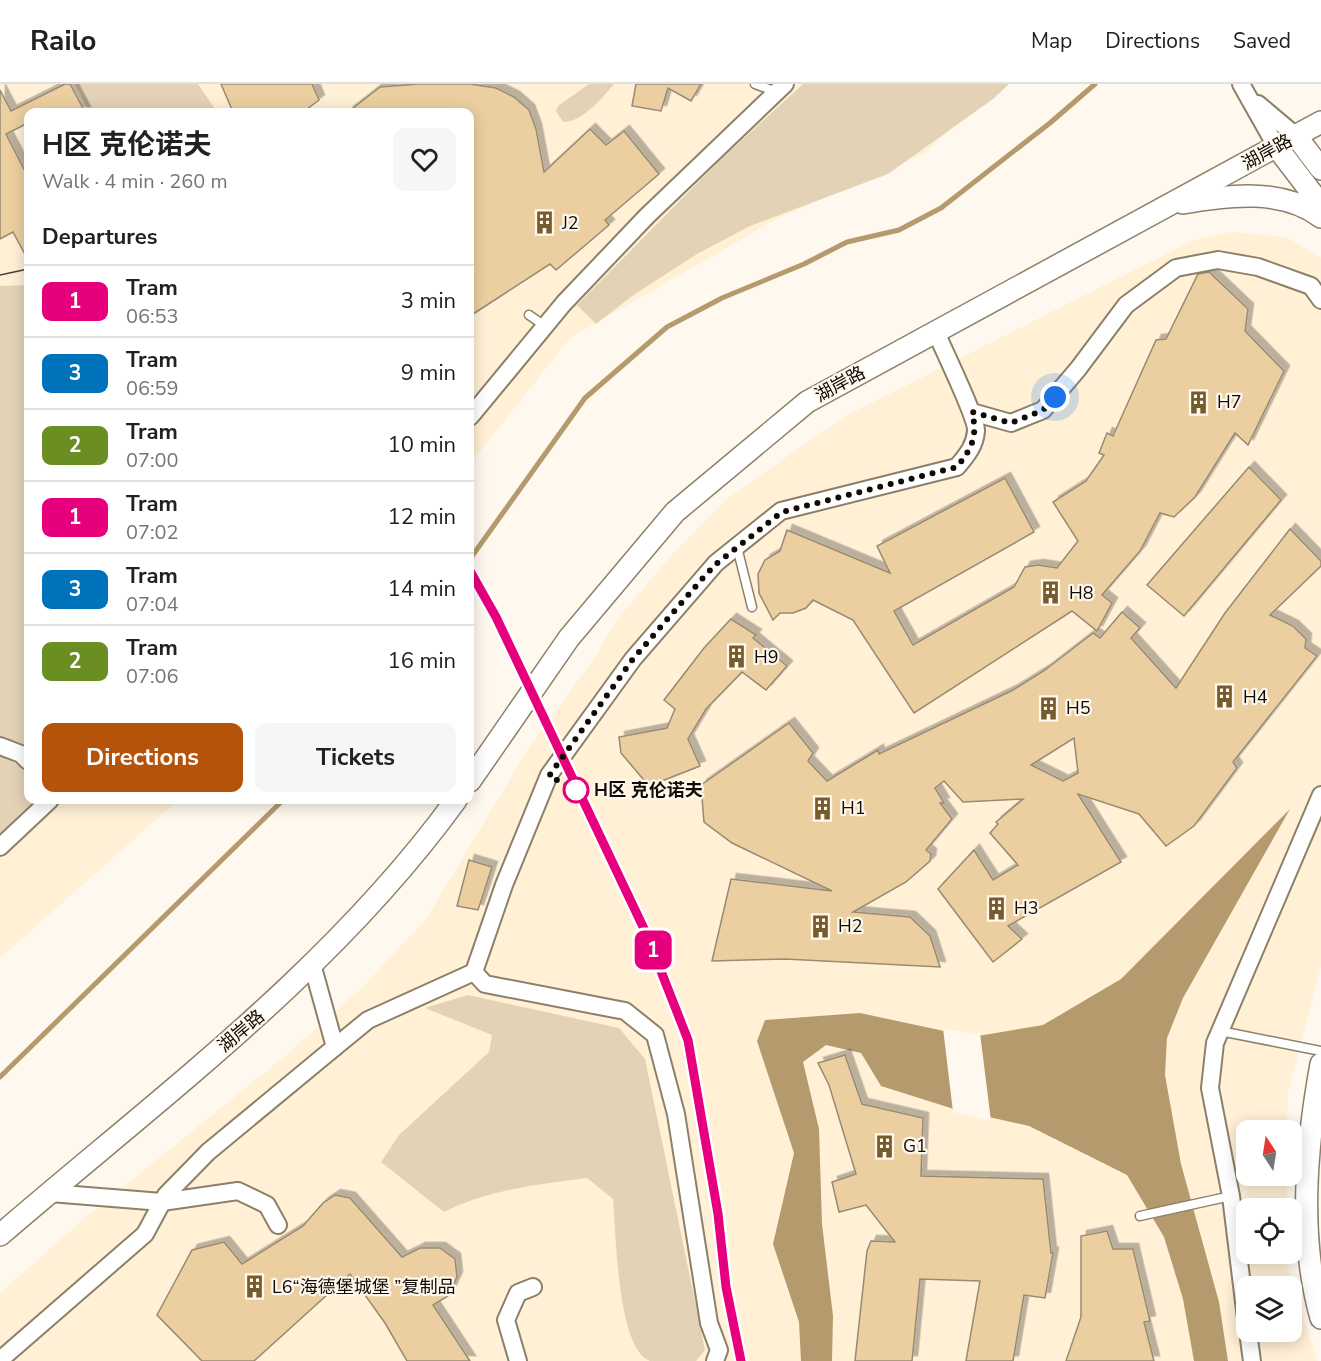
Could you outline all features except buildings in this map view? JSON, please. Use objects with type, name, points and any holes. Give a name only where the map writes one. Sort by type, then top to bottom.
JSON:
[{"type":"street","points":[[474,412],[545,326],[647,216],[781,88]]},
{"type":"street","points":[[1246,91],[1296,136],[1321,169]]},
{"type":"street","points":[[1246,91],[1276,146],[1321,205]]},
{"type":"street","name":"湖岸路","points":[[474,775],[570,638],[675,512],[807,402],[1321,122]]},
{"type":"street","points":[[1168,206],[1222,198],[1264,196],[1301,205],[1321,217]]},
{"type":"street","points":[[972,412],[1011,423],[1043,410],[1078,369],[1126,304],[1176,268],[1218,260],[1258,267],[1311,286],[1321,300]]},
{"type":"street","points":[[0,1360],[145,1234],[162,1202],[208,1152],[335,1047],[368,1020],[474,972],[500,896],[549,776],[633,659],[716,564],[782,512],[957,467],[971,450],[977,430],[972,412],[936,332]]},
{"type":"street","points":[[0,746],[24,757]]},
{"type":"street","points":[[1241,1276],[1231,1196],[1210,1088],[1219,1031],[1321,795]]},
{"type":"street","points":[[0,847],[46,804]]},
{"type":"street","name":"湖岸路","points":[[0,1235],[260,1015],[397,876],[453,804]]},
{"type":"street","points":[[312,964],[335,1047]]},
{"type":"street","points":[[474,972],[485,984],[625,1011],[656,1035],[676,1114],[709,1323],[719,1350],[715,1361]]},
{"type":"street","points":[[1321,1064],[1306,1176],[1308,1228],[1316,1299],[1321,1318]]},
{"type":"street","points":[[50,1193],[162,1202],[238,1191],[267,1205],[278,1225]]},
{"type":"street","points":[[518,1361],[506,1320],[518,1293],[533,1287]]},
{"type":"street","points":[[1249,1342],[1252,1361]]},
{"type":"lane","points":[[755,84],[781,88]]},
{"type":"lane","points":[[529,315],[545,326]]},
{"type":"lane","points":[[737,548],[752,607]]},
{"type":"lane","points":[[1219,1031],[1321,1052]]},
{"type":"lane","points":[[1140,1216],[1231,1196]]},
{"type":"shaded area","points":[[0,84],[999,84],[925,153],[775,220],[570,338],[474,459],[474,108],[24,108],[24,804],[173,804],[0,958]]},
{"type":"shaded area","points":[[75,84],[198,84],[214,108],[87,108]]},
{"type":"shaded area","points":[[589,84],[614,84],[585,114],[563,122],[556,111],[558,106]]},
{"type":"shaded area","points":[[803,84],[1009,84],[993,99],[888,174],[750,226],[697,254],[632,296],[596,324],[577,305],[721,159]]},
{"type":"shaded area","points":[[1232,232],[1286,237],[1321,258],[1321,966],[1288,1093],[1287,1120],[1236,1120],[1236,1186],[1287,1186],[1287,1198],[1236,1198],[1236,1264],[1287,1264],[1290,1276],[1236,1276],[1236,1342],[1302,1342],[1302,1313],[1317,1361],[0,1361],[0,1293],[86,1217],[284,1057],[361,989],[426,919],[531,744],[594,659],[616,621],[669,558],[727,498],[846,416],[1194,240]]},
{"type":"shaded area","points":[[24,285],[24,750],[0,741],[0,286]]},
{"type":"shaded area","points":[[0,754],[24,769],[24,804],[34,804],[0,835]]},
{"type":"shaded area","points":[[1290,809],[1183,998],[1167,1038],[1165,1075],[1181,1164],[1219,1302],[1228,1361],[1194,1361],[1183,1299],[1164,1237],[1127,1175],[1029,1126],[957,1110],[881,1086],[861,1053],[826,1045],[803,1062],[819,1129],[822,1224],[833,1316],[832,1361],[801,1361],[799,1322],[773,1244],[794,1153],[757,1041],[765,1020],[860,1013],[972,1037],[1043,1025],[1121,979]]},
{"type":"shaded area","points":[[468,995],[619,1028],[645,1059],[705,1350],[696,1361],[650,1361],[639,1352],[631,1335],[620,1288],[613,1199],[587,1178],[496,1193],[444,1212],[381,1162],[399,1135],[489,1052],[492,1035],[425,1008]]},
{"type":"pier","points":[[943,1028],[973,1034],[980,1033],[991,1121],[953,1112]]},
{"type":"waterway","points":[[474,553],[585,398],[667,327],[722,298],[804,264],[847,242],[899,230],[941,208],[1050,123],[1095,84]]},
{"type":"waterway","points":[[0,1077],[279,804]]},
{"type":"tram line","points":[[0,275],[24,270]]},
{"type":"tram line","points":[[474,578],[496,617],[646,933],[688,1040],[718,1213],[726,1287],[741,1361]]},
{"type":"tram line","name":"1","points":[[474,578],[496,617],[582,803],[616,868],[670,989],[688,1040],[718,1214],[732,1325],[741,1361]]},
{"type":"place","name":"J2","points":[[544,223]]},
{"type":"place","name":"H7","points":[[1199,402]]},
{"type":"place","name":"H8","points":[[1051,593]]},
{"type":"place","name":"H9","points":[[736,657]]},
{"type":"place","name":"H4","points":[[1225,697]]},
{"type":"place","name":"H5","points":[[1048,708]]},
{"type":"place","name":"H区 克伦诺夫","points":[[576,790]]},
{"type":"place","name":"H1","points":[[823,808]]},
{"type":"place","name":"H3","points":[[996,908]]},
{"type":"place","name":"H2","points":[[820,926]]},
{"type":"place","name":"G1","points":[[885,1146]]},
{"type":"place","name":"L6“海德堡城堡 ”复制品","points":[[254,1287]]},
{"type":"route","points":[[576,790],[549,776],[633,659],[716,564],[782,512],[957,467],[971,450],[977,430],[972,412],[1011,423],[1043,410],[1055,397]]}]
